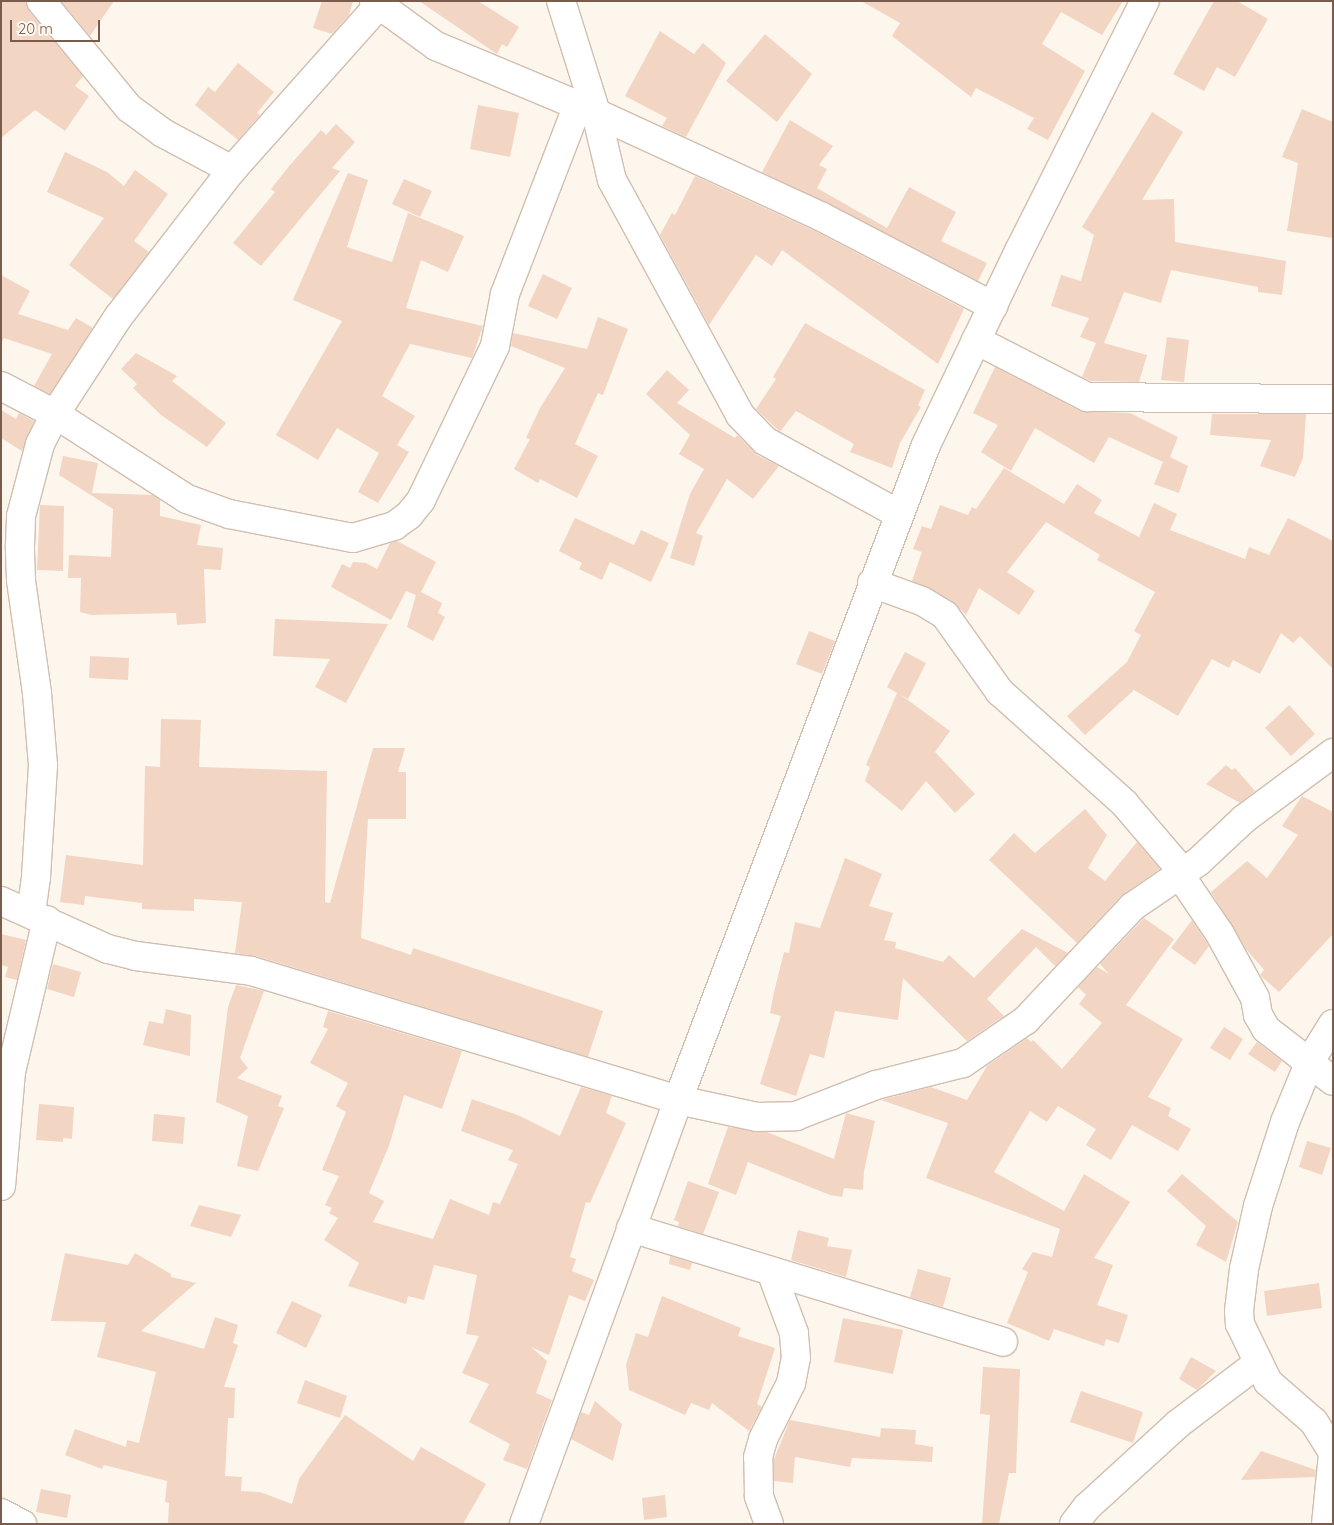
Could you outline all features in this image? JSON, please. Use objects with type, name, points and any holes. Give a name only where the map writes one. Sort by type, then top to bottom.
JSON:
[{"type":"street","points":[[41,1],[129,108],[163,133],[232,170]]},
{"type":"street","points":[[561,1],[587,109],[612,180],[740,415],[765,441],[898,514]]},
{"type":"street","points":[[524,1524],[678,1100],[898,514],[926,445],[976,340],[1145,1]]},
{"type":"street","points":[[2,1173],[11,1072],[39,917],[36,877],[43,765],[37,693],[21,580],[21,516],[40,444],[55,414],[120,316],[232,170],[377,3],[436,46],[587,109],[822,216],[993,306]]},
{"type":"street","points":[[1,386],[55,414],[187,499],[230,514],[354,538],[394,526],[409,515],[421,500],[495,346],[505,294],[587,109]]},
{"type":"street","points":[[976,340],[1087,397],[1105,400],[1126,395],[1333,399]]},
{"type":"street","points":[[872,583],[922,601],[945,615],[1000,692],[1124,803],[1182,871],[1184,880],[1220,934],[1255,998],[1258,1016],[1266,1029],[1310,1061],[1333,1081]]},
{"type":"street","points":[[1,901],[108,949],[136,956],[251,971],[678,1100],[757,1118],[796,1116],[876,1085],[963,1063],[1026,1020],[1132,907],[1182,871],[1198,862],[1244,819],[1333,753]]},
{"type":"street","points":[[1326,1524],[1333,1454],[1314,1422],[1268,1382],[1240,1324],[1244,1270],[1258,1206],[1285,1122],[1310,1061],[1333,1024]]},
{"type":"street","points":[[631,1228],[1003,1342]]},
{"type":"street","points":[[768,1524],[759,1496],[758,1457],[791,1383],[796,1358],[794,1333],[771,1271]]},
{"type":"street","points":[[1074,1524],[1087,1507],[1178,1424],[1258,1363]]},
{"type":"street","points":[[1,1513],[22,1524]]},
{"type":"building","points":[[1,1],[26,1],[29,11],[83,76],[75,86],[89,96],[65,131],[35,110],[1,138]]},
{"type":"building","points":[[61,1],[114,1],[90,36]]},
{"type":"building","points":[[322,1],[353,1],[349,15],[332,34],[313,28]]},
{"type":"building","points":[[419,1],[478,1],[519,27],[507,47],[502,44],[497,54]]},
{"type":"building","points":[[861,1],[1123,1],[1102,35],[1061,12],[1042,44],[1085,71],[1048,140],[1027,129],[1034,118],[976,88],[971,97],[892,36],[900,23]]},
{"type":"building","points":[[1214,1],[1237,1],[1268,19],[1235,77],[1217,67],[1204,91],[1173,74]]},
{"type":"building","points":[[660,31],[694,54],[703,43],[726,63],[686,137],[662,126],[667,118],[625,96]]},
{"type":"building","points":[[765,34],[812,74],[777,122],[726,81]]},
{"type":"building","points":[[238,63],[274,92],[257,113],[260,115],[238,140],[195,105],[208,87],[215,92]]},
{"type":"building","points":[[478,105],[519,113],[510,157],[470,149]]},
{"type":"building","points":[[1302,109],[1333,122],[1333,238],[1287,231],[1298,163],[1282,157]]},
{"type":"building","points":[[1152,112],[1183,132],[1142,200],[1174,199],[1175,242],[1286,261],[1282,295],[1258,292],[1258,287],[1171,270],[1161,303],[1124,292],[1104,343],[1147,355],[1139,382],[1091,381],[1082,377],[1096,343],[1080,337],[1089,318],[1051,306],[1061,275],[1081,281],[1094,235],[1082,227]]},
{"type":"building","points":[[790,120],[833,146],[819,165],[827,169],[817,188],[887,228],[909,187],[956,212],[941,241],[987,263],[978,281],[762,172]]},
{"type":"building","points":[[336,124],[355,142],[332,168],[340,171],[261,266],[233,243],[275,192],[271,189],[290,165],[321,130],[326,135]]},
{"type":"building","points":[[65,152],[107,172],[124,186],[135,170],[168,194],[134,241],[149,252],[113,299],[69,265],[104,218],[47,192]]},
{"type":"building","points":[[348,173],[368,180],[347,247],[392,262],[408,213],[464,236],[448,272],[421,260],[406,308],[483,326],[472,358],[410,344],[382,396],[415,416],[397,445],[409,452],[378,503],[358,492],[379,453],[337,428],[318,460],[276,435],[342,321],[293,300]]},
{"type":"building","points":[[695,176],[815,231],[964,309],[938,364],[782,250],[772,266],[756,255],[709,325],[660,235],[672,213],[675,215]]},
{"type":"building","points":[[404,179],[432,191],[420,217],[392,204]]},
{"type":"building","points":[[543,274],[572,288],[557,319],[528,306]]},
{"type":"building","points":[[1,275],[30,291],[18,314],[68,330],[76,318],[93,328],[50,394],[34,386],[52,354],[4,338],[1,343]]},
{"type":"building","points":[[598,317],[628,329],[603,395],[598,393],[575,444],[598,456],[577,498],[540,479],[538,483],[514,469],[530,439],[526,438],[540,408],[565,368],[511,346],[513,333],[587,349]]},
{"type":"building","points":[[805,323],[925,390],[918,405],[921,407],[900,443],[892,468],[850,452],[854,444],[796,411],[780,432],[756,409],[776,379],[773,377]]},
{"type":"building","points":[[1167,337],[1189,340],[1184,382],[1161,380]]},
{"type":"building","points":[[136,353],[177,376],[172,381],[226,423],[207,447],[161,415],[133,388],[137,384],[121,369]]},
{"type":"building","points":[[995,367],[1080,411],[1130,413],[1178,437],[1170,457],[1188,466],[1179,493],[1154,484],[1163,462],[1109,437],[1094,463],[1035,428],[1011,471],[981,452],[998,425],[973,413]]},
{"type":"building","points":[[667,370],[689,390],[677,403],[735,438],[737,435],[757,455],[779,466],[753,499],[727,479],[696,533],[703,536],[694,566],[670,558],[690,494],[704,469],[679,454],[690,435],[646,394]]},
{"type":"building","points":[[1,410],[16,419],[19,413],[34,421],[22,451],[1,438]]},
{"type":"building","points":[[1212,414],[1306,414],[1303,458],[1295,477],[1260,466],[1271,440],[1210,435]]},
{"type":"building","points":[[63,456],[98,463],[92,493],[153,495],[160,500],[160,516],[201,525],[197,545],[223,548],[221,570],[204,569],[206,623],[177,625],[176,613],[91,615],[80,612],[81,578],[68,578],[69,555],[111,557],[113,509],[59,475]]},
{"type":"building","points":[[1004,468],[1064,504],[1077,484],[1102,500],[1094,513],[1139,537],[1154,503],[1177,514],[1170,530],[1245,559],[1249,547],[1269,555],[1288,518],[1333,541],[1333,669],[1300,636],[1293,643],[1281,633],[1260,674],[1233,660],[1229,668],[1212,659],[1178,716],[1134,690],[1085,735],[1067,716],[1127,662],[1141,635],[1134,631],[1155,592],[1097,560],[1100,555],[1046,522],[1007,572],[1035,591],[1019,615],[979,588],[966,615],[953,602],[912,581],[922,552],[913,549],[922,526],[931,529],[940,505],[968,515],[972,507],[976,509]]},
{"type":"building","points":[[40,505],[64,506],[63,571],[37,570]]},
{"type":"building","points":[[575,518],[634,545],[641,530],[669,543],[651,582],[610,562],[602,580],[579,569],[582,563],[559,551]]},
{"type":"building","points":[[397,541],[436,562],[421,592],[442,603],[438,613],[445,617],[433,641],[407,627],[416,595],[406,591],[391,620],[331,587],[342,564],[350,568],[353,562],[366,563],[377,569],[390,543]]},
{"type":"building","points":[[275,619],[388,624],[346,703],[315,687],[330,659],[273,656]]},
{"type":"building","points":[[809,631],[835,641],[822,674],[796,664]]},
{"type":"building","points":[[905,652],[926,663],[908,699],[901,695],[950,731],[935,752],[975,794],[955,813],[926,781],[902,811],[865,781],[870,767],[866,765],[897,693],[887,687]]},
{"type":"building","points":[[90,656],[129,658],[128,680],[89,678]]},
{"type":"building","points":[[1289,705],[1315,734],[1291,756],[1265,728]]},
{"type":"building","points":[[161,719],[201,720],[199,767],[327,771],[325,902],[330,903],[373,748],[405,748],[398,772],[406,772],[406,819],[368,819],[361,938],[411,955],[413,948],[603,1011],[588,1057],[256,956],[235,953],[242,902],[194,899],[194,911],[142,909],[142,903],[85,896],[84,905],[60,902],[66,855],[143,865],[145,766],[160,767]]},
{"type":"building","points":[[1226,765],[1232,770],[1235,768],[1255,791],[1240,803],[1206,784]]},
{"type":"building","points":[[1302,796],[1333,812],[1333,934],[1279,992],[1260,975],[1264,970],[1246,949],[1211,892],[1247,861],[1267,878],[1298,835],[1282,826]]},
{"type":"building","points":[[1085,809],[1107,835],[1088,868],[1105,881],[1137,842],[1160,869],[1121,896],[1077,943],[989,860],[1014,833],[1035,853]]},
{"type":"building","points":[[845,858],[882,874],[869,906],[893,913],[884,940],[896,942],[895,948],[943,962],[949,955],[974,978],[1022,929],[1068,953],[1055,966],[1036,947],[987,999],[1004,1016],[967,1041],[903,978],[898,1020],[835,1011],[824,1058],[810,1054],[796,1096],[760,1084],[781,1016],[770,1013],[774,992],[784,952],[789,953],[795,922],[820,928]]},
{"type":"building","points":[[1144,918],[1174,939],[1126,1005],[1183,1039],[1148,1097],[1171,1108],[1168,1116],[1191,1129],[1178,1151],[1132,1125],[1111,1160],[1086,1145],[1096,1129],[1058,1106],[1047,1122],[1030,1111],[994,1172],[1064,1211],[1084,1174],[1130,1202],[1094,1258],[1113,1265],[1097,1305],[1128,1315],[1119,1343],[1106,1339],[1104,1346],[1054,1329],[1049,1341],[1007,1323],[1028,1272],[1022,1269],[1033,1252],[1052,1257],[1060,1229],[926,1178],[948,1123],[881,1100],[931,1087],[967,1100],[987,1066],[1027,1038],[1031,1042],[1033,1040],[1062,1069],[1102,1023],[1079,1004],[1086,995],[1078,987],[1097,967],[1109,974],[1100,964]]},
{"type":"building","points":[[1192,920],[1209,946],[1195,965],[1171,948]]},
{"type":"building","points":[[1,934],[26,940],[17,980],[5,977],[8,967],[1,965]]},
{"type":"building","points":[[53,964],[81,972],[74,997],[47,989]]},
{"type":"building","points":[[236,985],[264,991],[240,1058],[248,1068],[237,1078],[282,1096],[278,1106],[284,1108],[258,1171],[237,1166],[248,1116],[216,1102],[228,1007]]},
{"type":"building","points":[[166,1009],[191,1015],[190,1056],[143,1045],[149,1021],[163,1024]]},
{"type":"building","points":[[328,1011],[462,1051],[442,1109],[404,1095],[389,1146],[369,1193],[384,1201],[373,1222],[433,1239],[450,1199],[489,1215],[493,1202],[500,1204],[518,1164],[508,1160],[513,1150],[461,1131],[472,1099],[520,1116],[560,1136],[581,1087],[612,1096],[606,1113],[626,1123],[590,1203],[586,1202],[570,1257],[576,1259],[572,1271],[594,1280],[585,1301],[569,1295],[549,1355],[531,1347],[547,1361],[536,1393],[552,1400],[527,1469],[503,1460],[510,1444],[469,1422],[489,1384],[462,1373],[479,1336],[466,1334],[477,1275],[434,1265],[424,1300],[408,1296],[406,1304],[348,1286],[359,1263],[324,1240],[338,1218],[329,1213],[332,1208],[325,1205],[339,1176],[322,1170],[346,1112],[336,1106],[348,1083],[310,1063],[328,1029],[323,1027]]},
{"type":"building","points":[[1224,1027],[1243,1039],[1230,1060],[1210,1048]]},
{"type":"building","points":[[1257,1042],[1282,1061],[1275,1072],[1248,1054]]},
{"type":"building","points":[[39,1104],[74,1107],[72,1139],[63,1138],[63,1142],[36,1140]]},
{"type":"building","points":[[846,1113],[875,1121],[864,1171],[863,1190],[844,1188],[842,1197],[830,1195],[748,1162],[736,1195],[708,1184],[728,1127],[767,1132],[834,1159]]},
{"type":"building","points":[[154,1114],[185,1117],[183,1144],[152,1141]]},
{"type":"building","points":[[1307,1141],[1331,1148],[1322,1175],[1299,1167]]},
{"type":"building","points":[[1182,1174],[1238,1222],[1226,1262],[1196,1245],[1206,1226],[1167,1191]]},
{"type":"building","points":[[688,1181],[719,1192],[703,1234],[678,1226],[679,1222],[674,1220]]},
{"type":"building","points":[[199,1205],[241,1215],[231,1237],[190,1226]]},
{"type":"building","points":[[798,1230],[829,1238],[827,1246],[852,1250],[846,1277],[791,1260]]},
{"type":"building","points":[[65,1253],[128,1265],[135,1253],[171,1274],[171,1277],[196,1283],[141,1331],[204,1349],[215,1317],[238,1325],[233,1343],[238,1345],[224,1387],[235,1388],[234,1418],[228,1418],[225,1476],[242,1477],[241,1491],[260,1492],[292,1504],[299,1479],[345,1415],[413,1461],[421,1447],[486,1484],[463,1524],[168,1524],[169,1503],[165,1502],[167,1481],[104,1465],[102,1469],[65,1455],[75,1429],[126,1447],[127,1440],[139,1443],[156,1372],[97,1357],[106,1322],[51,1321]]},
{"type":"building","points":[[670,1256],[692,1263],[690,1270],[669,1264]]},
{"type":"building","points":[[918,1269],[951,1278],[943,1307],[910,1297]]},
{"type":"building","points":[[1319,1283],[1322,1308],[1267,1316],[1264,1291]]},
{"type":"building","points":[[662,1296],[741,1328],[738,1336],[775,1348],[757,1404],[762,1407],[749,1431],[712,1403],[709,1410],[691,1403],[685,1415],[629,1390],[626,1365],[636,1333],[648,1337]]},
{"type":"building","points":[[292,1301],[322,1315],[306,1348],[276,1333]]},
{"type":"building","points":[[843,1318],[903,1330],[893,1374],[834,1362]]},
{"type":"building","points":[[1191,1357],[1216,1371],[1197,1390],[1179,1379]]},
{"type":"building","points":[[983,1367],[1020,1369],[1016,1473],[1009,1473],[999,1524],[982,1524],[990,1415],[980,1414]]},
{"type":"building","points":[[305,1380],[347,1396],[340,1418],[297,1403]]},
{"type":"building","points":[[1081,1391],[1143,1412],[1133,1443],[1070,1422]]},
{"type":"building","points":[[595,1401],[622,1424],[613,1461],[571,1439],[581,1412],[589,1415]]},
{"type":"building","points":[[790,1420],[880,1437],[881,1428],[916,1430],[915,1444],[933,1447],[932,1462],[852,1458],[850,1467],[795,1457],[793,1483],[774,1481],[774,1459]]},
{"type":"building","points":[[1261,1451],[1316,1470],[1315,1477],[1241,1480]]},
{"type":"building","points":[[41,1489],[71,1495],[67,1518],[36,1512]]},
{"type":"building","points":[[665,1495],[667,1517],[644,1520],[642,1498]]}]
